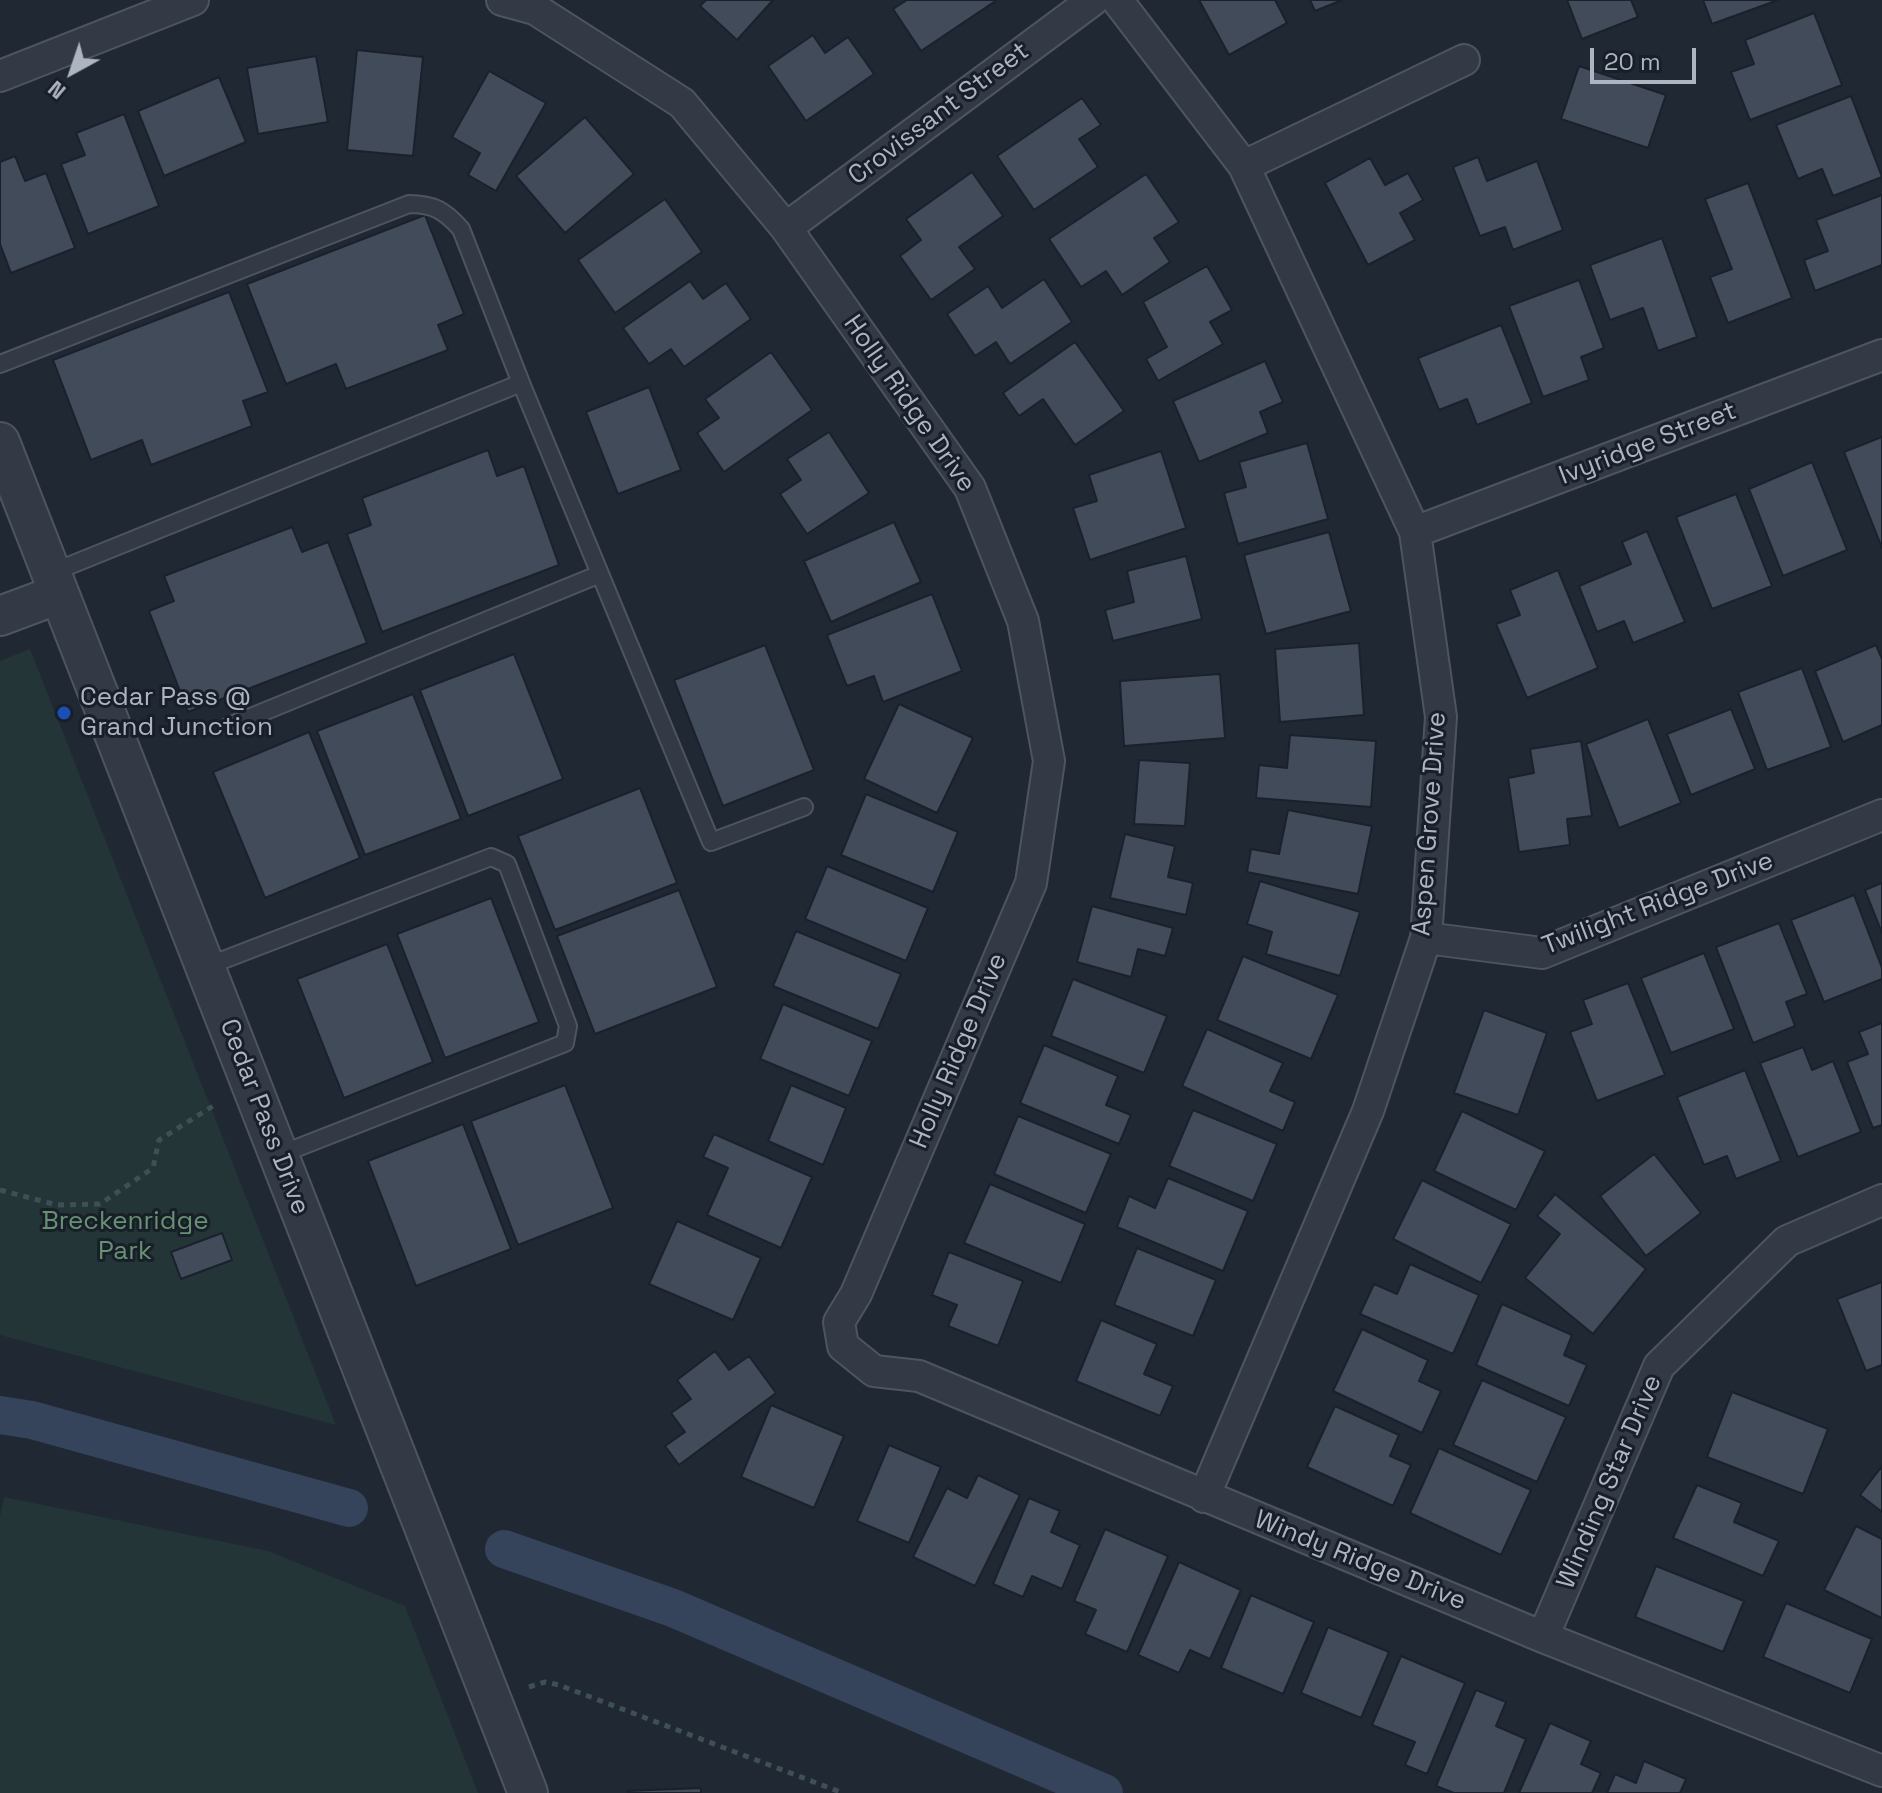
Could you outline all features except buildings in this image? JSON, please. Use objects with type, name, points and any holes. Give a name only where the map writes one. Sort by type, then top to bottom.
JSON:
[{"type":"street","points":[[0,76],[193,0]]},
{"type":"street","name":"Holly Ridge Drive","points":[[502,0],[535,9],[682,103],[786,228],[970,488],[1023,621],[1049,761],[1031,883],[856,1294],[839,1322],[843,1346]]},
{"type":"street","name":"Crovissant Street","points":[[786,228],[1093,0]]},
{"type":"street","name":"Aspen Grove Drive","points":[[1117,0],[1244,166],[1415,532],[1441,717],[1426,938],[1368,1111],[1204,1497]]},
{"type":"street","points":[[1244,166],[1464,60]]},
{"type":"street","name":"Ivyridge Street","points":[[1415,532],[1882,355]]},
{"type":"street","name":"Cedar Pass Drive","points":[[0,442],[528,1793]]},
{"type":"street","points":[[0,616],[55,583]]},
{"type":"street","name":"Twilight Ridge Drive","points":[[1426,938],[1542,953],[1882,815]]},
{"type":"street","name":"Winding Star Drive","points":[[1543,1637],[1659,1366],[1787,1241],[1882,1200]]},
{"type":"street","name":"Windy Ridge Drive","points":[[843,1346],[874,1371],[919,1376],[1543,1637],[1882,1771]]},
{"type":"lane","points":[[0,364],[409,204],[425,204],[444,210],[461,229],[521,383],[711,842],[804,807]]},
{"type":"lane","points":[[55,583],[521,383]]},
{"type":"lane","points":[[229,726],[600,574]]},
{"type":"lane","points":[[205,967],[491,857],[507,864],[568,1026],[565,1043],[279,1155]]},
{"type":"path","points":[[0,1190],[57,1205],[100,1204],[153,1168],[159,1140],[213,1106]]},
{"type":"path","points":[[529,1687],[545,1682],[559,1685],[843,1793]]},
{"type":"green space","name":"Breckenridge Park","points":[[30,649],[336,1425],[0,1335],[0,661]]},
{"type":"green space","points":[[4,1497],[268,1551],[405,1606],[478,1793],[0,1793],[0,1516]]},
{"type":"waterway","points":[[0,1415],[32,1420],[349,1508]]},
{"type":"waterway","points":[[504,1549],[673,1608],[1104,1793]]},
{"type":"place","name":"Cedar Pass @ Grand Junction","points":[[64,713]]}]
